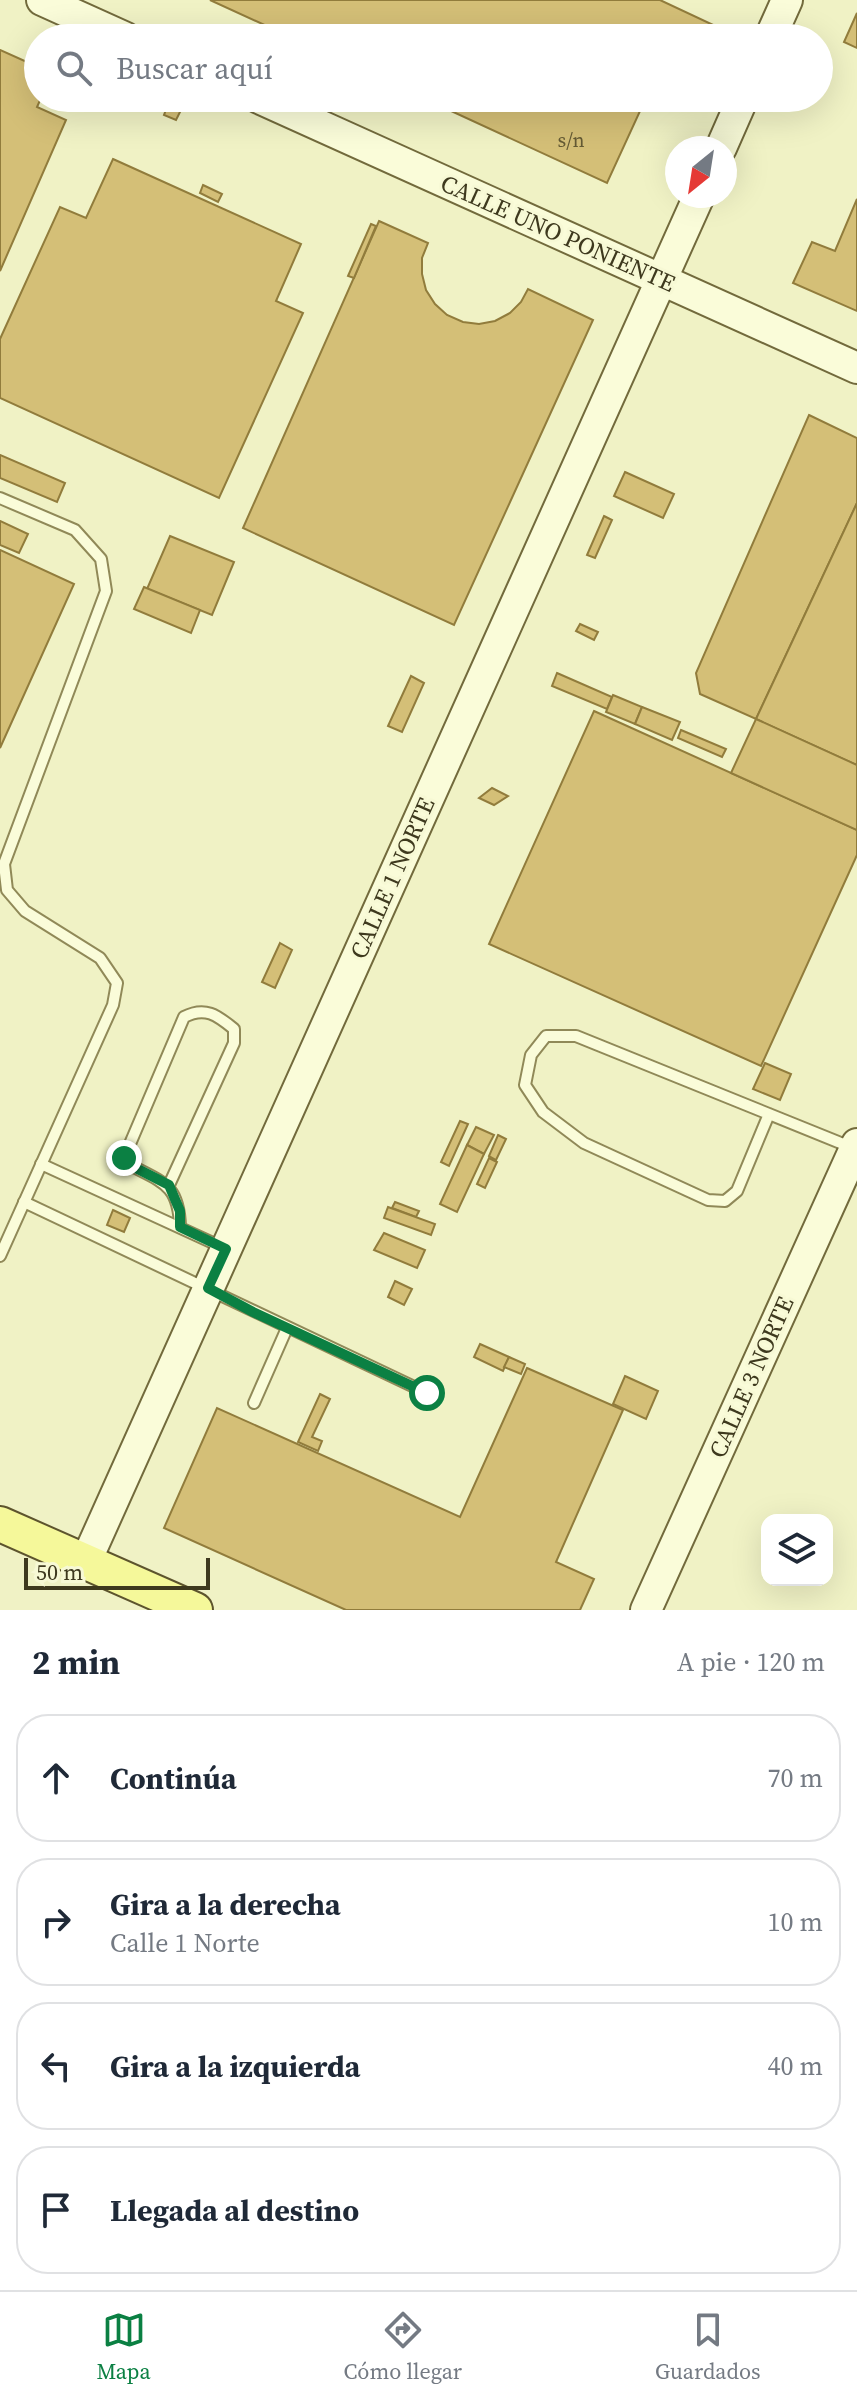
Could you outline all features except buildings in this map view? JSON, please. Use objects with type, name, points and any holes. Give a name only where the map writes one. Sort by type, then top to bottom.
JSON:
[{"type":"main road","points":[[0,1524],[195,1610]]},
{"type":"street","points":[[42,0],[95,24]]},
{"type":"street","points":[[776,24],[787,0]]},
{"type":"street","name":"CALLE UNO PONIENTE","points":[[290,112],[857,368]]},
{"type":"street","points":[[726,136],[737,112]]},
{"type":"street","name":"CALLE 1 NORTE","points":[[86,1561],[694,208]]},
{"type":"street","name":"CALLE 3 NORTE","points":[[646,1610],[856,1146]]},
{"type":"lane","points":[[0,498],[75,530],[101,559],[106,591],[4,864],[7,890],[25,911],[100,958],[117,983],[113,1005],[0,1256]]},
{"type":"lane","points":[[169,1185],[234,1043],[234,1029],[217,1016],[195,1011],[184,1017],[124,1158],[128,1164],[169,1185],[180,1211],[180,1227]]},
{"type":"lane","points":[[769,1114],[737,1191],[725,1201],[708,1200],[584,1143],[543,1112],[525,1085],[531,1055],[546,1036],[576,1036],[856,1146]]},
{"type":"lane","points":[[41,1164],[226,1249]]},
{"type":"lane","points":[[24,1202],[427,1393]]},
{"type":"lane","points":[[254,1403],[287,1328]]},
{"type":"route","points":[[124,1158],[128,1164],[169,1185],[180,1211],[180,1227],[226,1249],[208,1288],[427,1393]]}]
